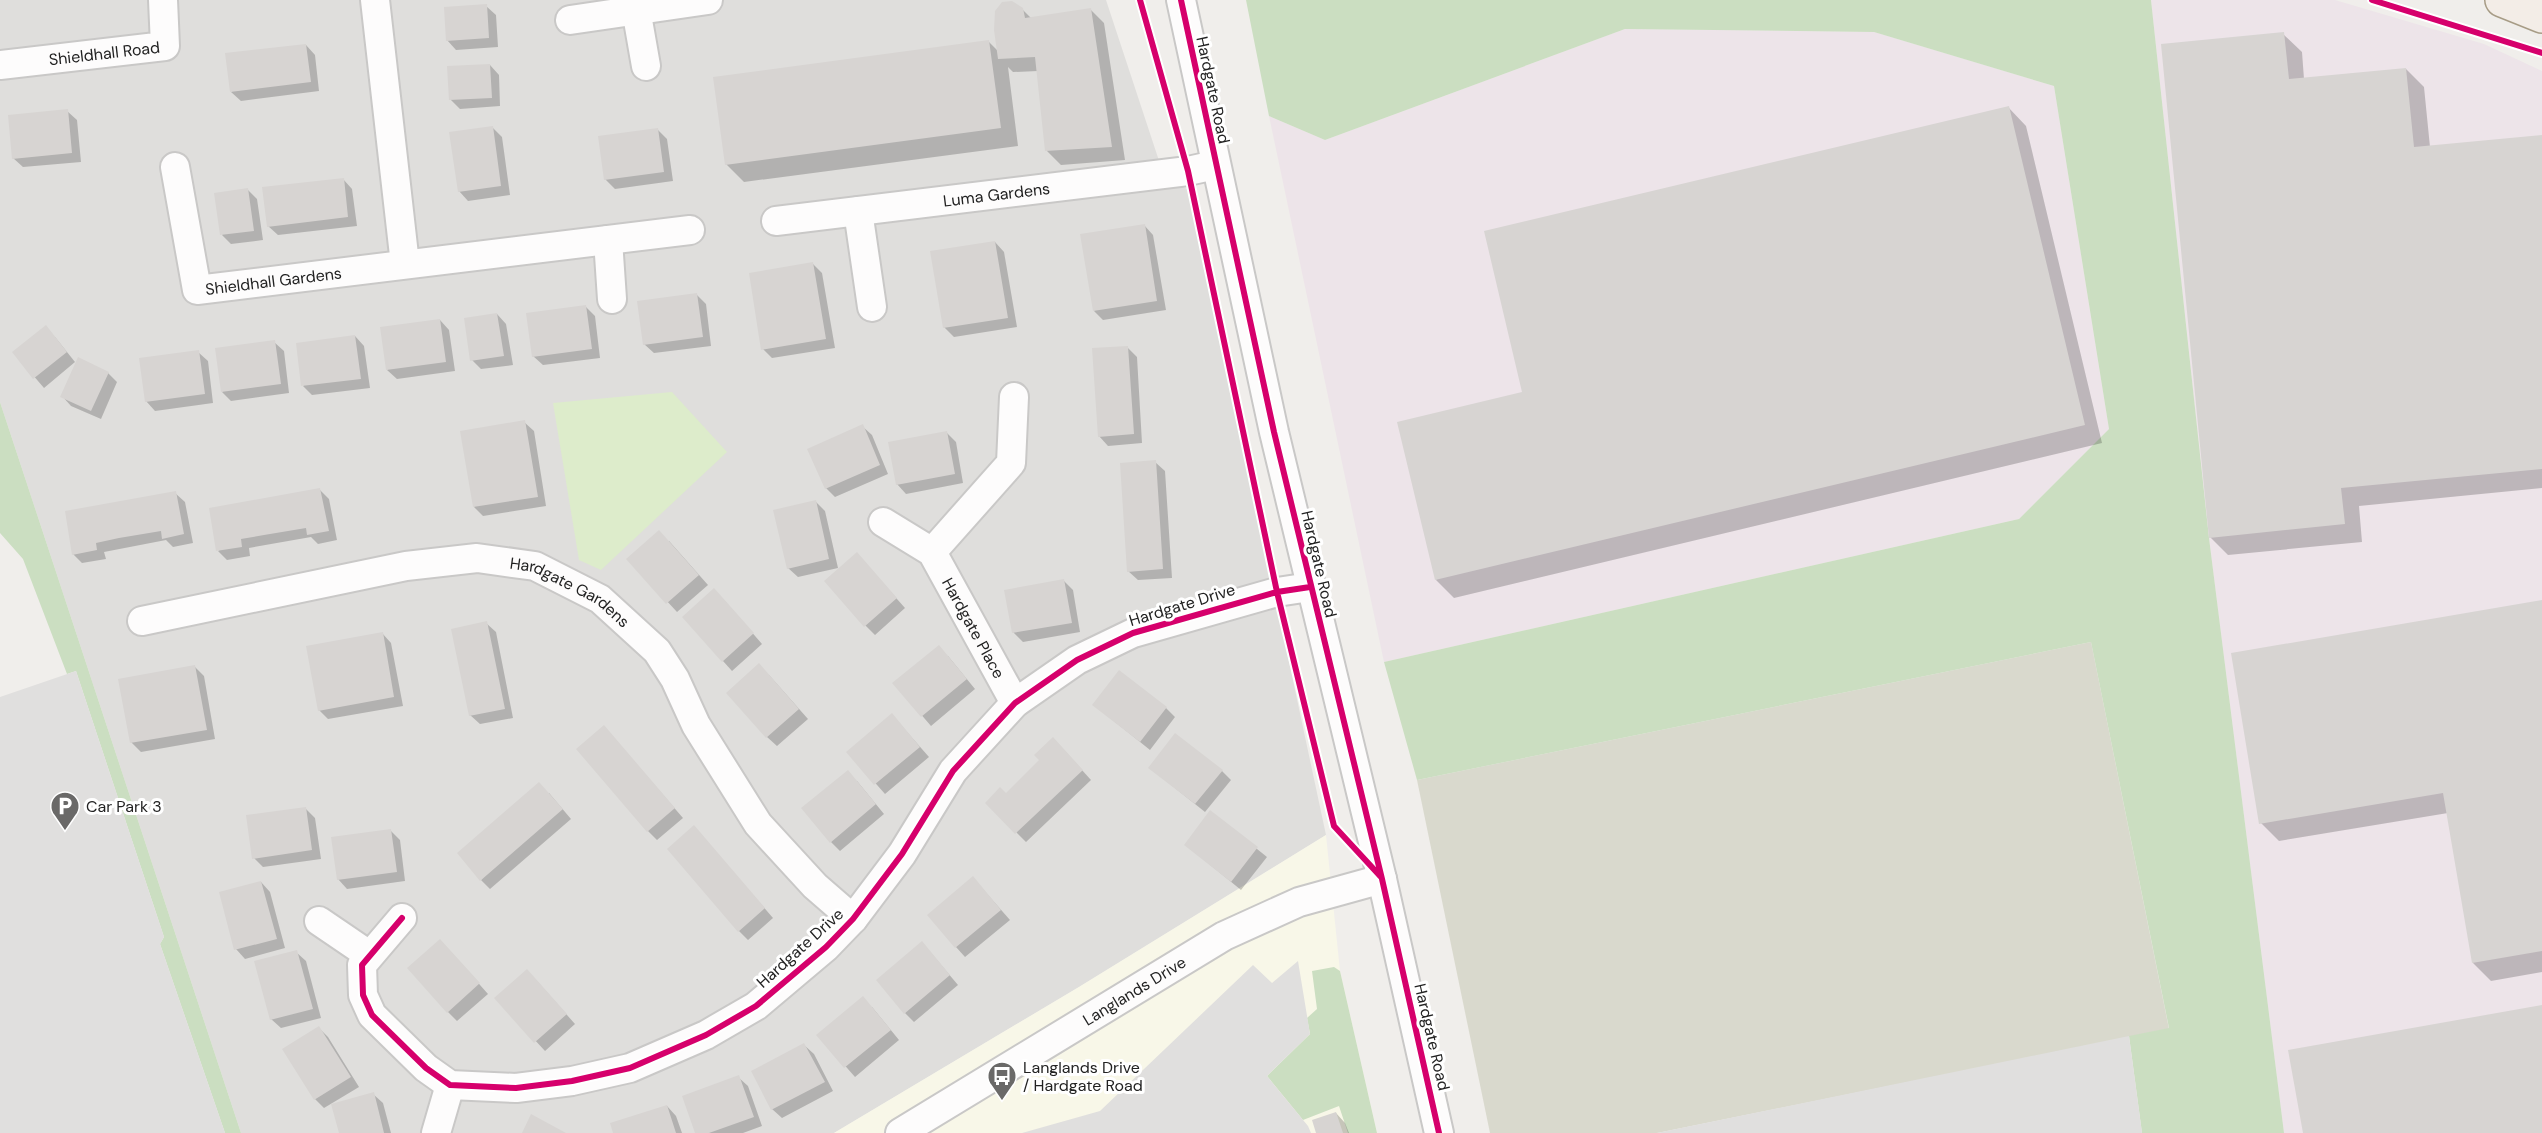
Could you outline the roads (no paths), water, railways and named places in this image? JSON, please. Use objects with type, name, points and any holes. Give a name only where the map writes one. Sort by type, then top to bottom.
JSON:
[{"type":"main road","points":[[2502,0],[2542,16]]},
{"type":"street","name":"Shieldhall Road","points":[[0,65],[165,46],[163,0]]},
{"type":"street","points":[[375,0],[405,264]]},
{"type":"street","points":[[570,20],[708,0]]},
{"type":"street","name":"Hardgate Road","points":[[1181,0],[1215,165],[1310,587],[1382,879],[1439,1133]]},
{"type":"street","points":[[636,9],[646,66]]},
{"type":"street","name":"Luma Gardens","points":[[777,221],[1188,171],[1215,165]]},
{"type":"street","name":"Shieldhall Gardens","points":[[175,167],[196,290],[690,230]]},
{"type":"street","points":[[858,211],[873,307]]},
{"type":"street","points":[[608,240],[612,299]]},
{"type":"street","points":[[932,552],[1011,463],[1014,397]]},
{"type":"street","name":"Hardgate Place","points":[[883,522],[932,552],[1016,703]]},
{"type":"street","name":"Hardgate Gardens","points":[[142,621],[406,566],[477,558],[535,566],[600,599],[657,651],[675,679],[696,725],[758,824],[815,886],[854,919]]},
{"type":"street","name":"Hardgate Drive","points":[[450,1085],[516,1088],[572,1081],[630,1068],[706,1035],[756,1006],[796,975],[854,919],[902,854],[953,771],[1016,703],[1077,660],[1133,633],[1277,592],[1310,587]]},
{"type":"street","name":"Langlands Drive","points":[[900,1133],[1224,936],[1299,902],[1382,879]]},
{"type":"street","points":[[402,918],[362,965],[363,995],[372,1015],[426,1068],[450,1085],[436,1133]]},
{"type":"street","points":[[320,921],[369,955]]},
{"type":"place","name":"Car Park 3","points":[[65,832]]},
{"type":"place","name":"Langlands Drive / Hardgate Road","points":[[1002,1102]]}]
